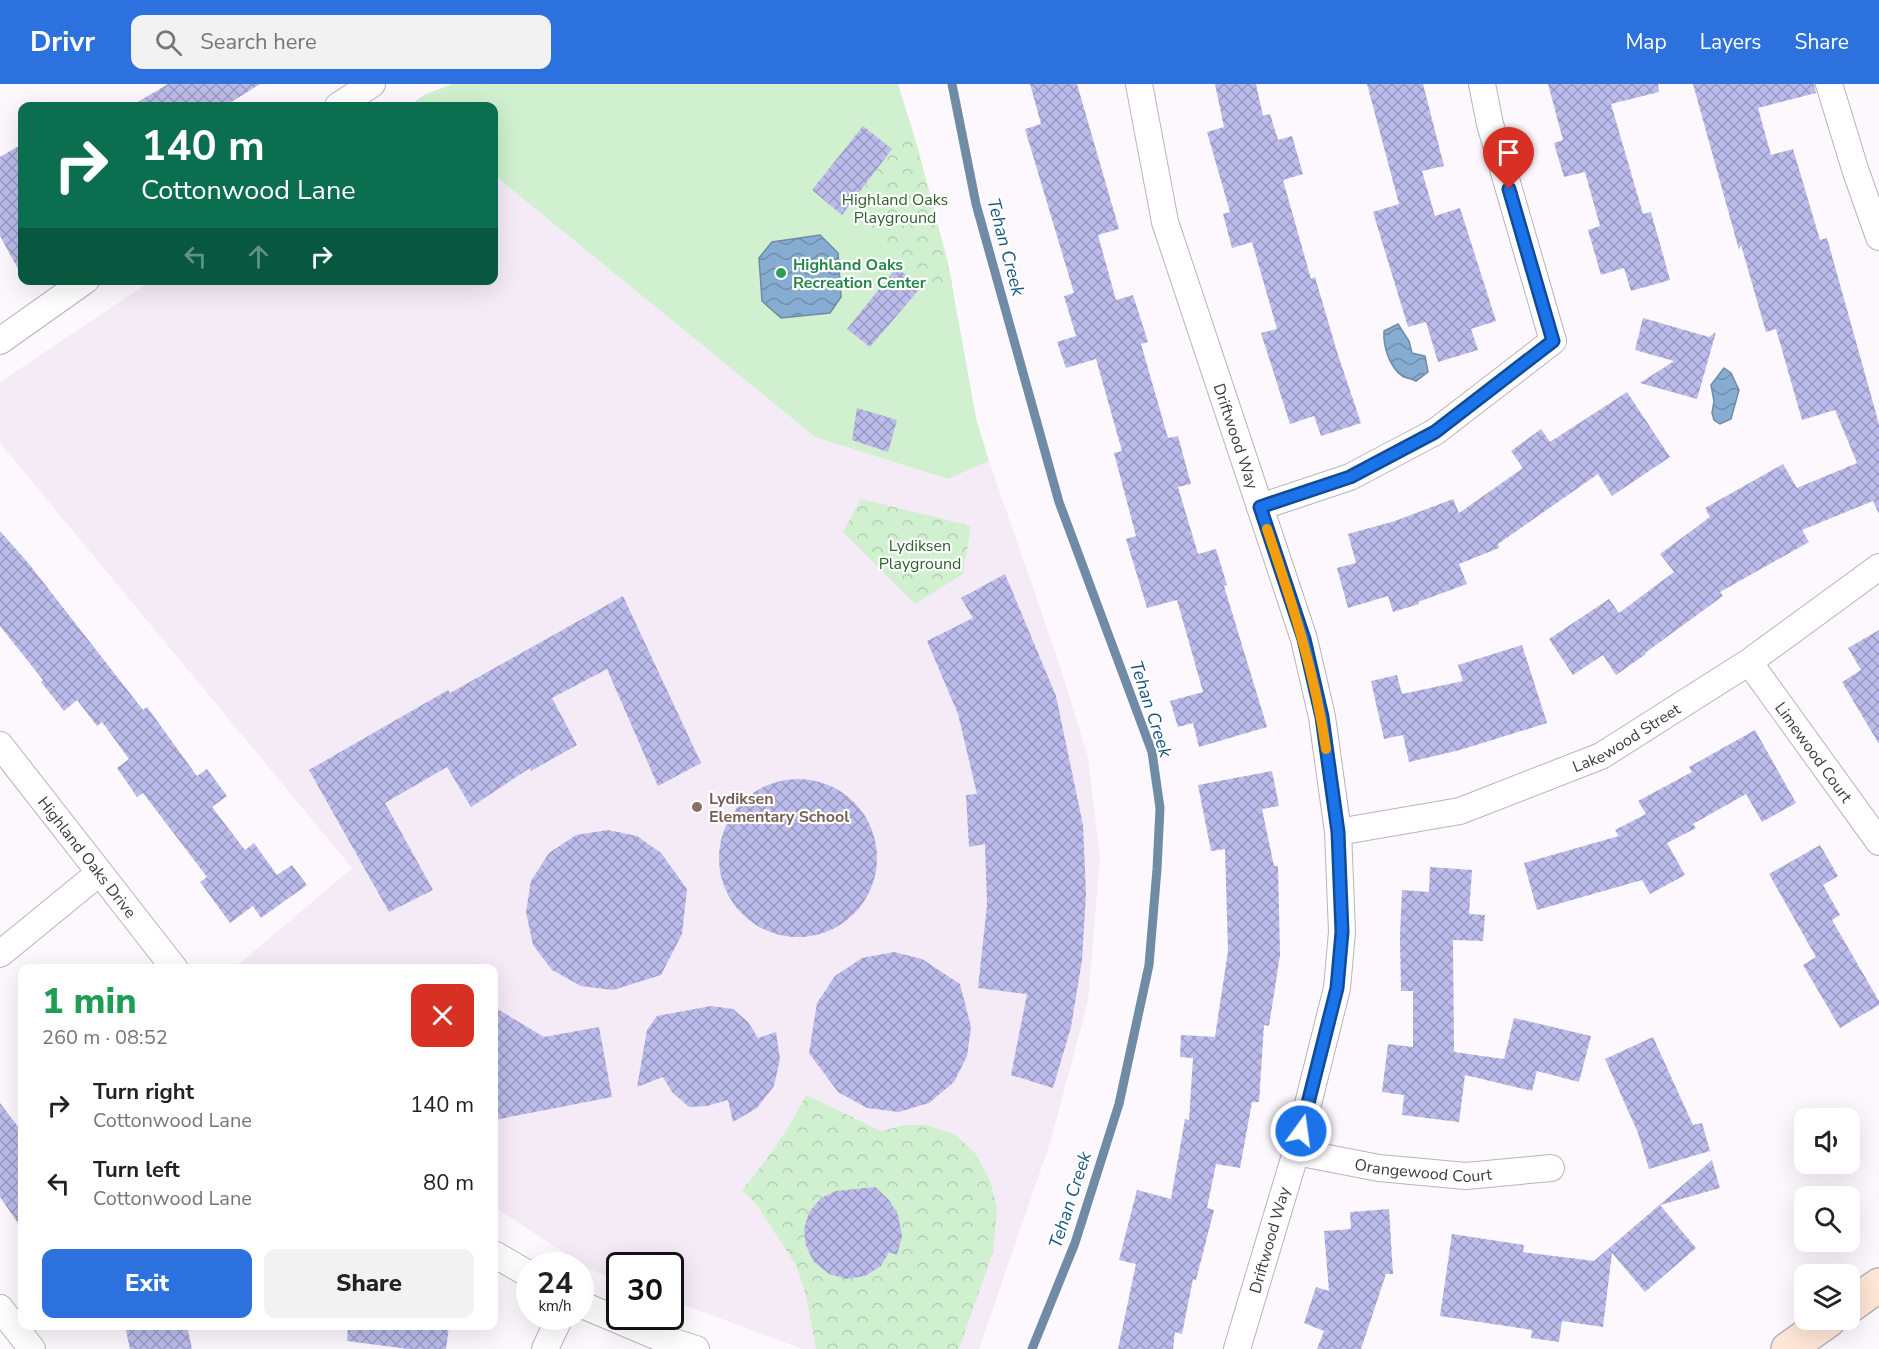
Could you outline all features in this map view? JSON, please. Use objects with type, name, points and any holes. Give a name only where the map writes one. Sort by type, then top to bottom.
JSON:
[{"type":"main road","points":[[1860,1299],[1879,1285]]},
{"type":"main road","points":[[1788,1349],[1815,1330]]},
{"type":"street","points":[[344,102],[372,84]]},
{"type":"street","name":"Driftwood Way","points":[[1139,84],[1165,222],[1304,639],[1322,717],[1338,832],[1342,932],[1337,988],[1296,1152],[1237,1349]]},
{"type":"street","points":[[1260,507],[1350,477],[1435,432],[1553,341],[1490,124],[1482,84]]},
{"type":"street","points":[[1829,84],[1879,237]]},
{"type":"street","points":[[0,341],[79,285]]},
{"type":"street","name":"Lakewood Street","points":[[1338,832],[1460,811],[1601,756],[1749,662],[1879,567]]},
{"type":"street","name":"Limewood Court","points":[[1749,662],[1879,842]]},
{"type":"street","name":"Highland Oaks Drive","points":[[0,745],[171,964]]},
{"type":"street","points":[[0,954],[99,873]]},
{"type":"street","name":"Orangewood Court","points":[[1296,1152],[1379,1168],[1466,1176],[1551,1168]]},
{"type":"street","points":[[498,1256],[516,1267]]},
{"type":"street","points":[[0,1308],[32,1349]]},
{"type":"street","points":[[594,1310],[658,1337],[696,1349]]},
{"type":"street","points":[[545,1349],[554,1330]]},
{"type":"shaded area","name":"Lydiksen Elementary School","points":[[498,178],[815,437],[948,479],[989,461],[1057,657],[1088,757],[1100,857],[1088,1001],[1051,1140],[979,1349],[802,1349],[684,1305],[684,1252],[606,1252],[606,1276],[594,1271],[594,1252],[563,1252],[498,1210],[498,964],[239,964],[352,868],[0,443],[0,382],[145,285],[498,285]]},
{"type":"green space","name":"Highland Oaks Recreation Center","points":[[452,84],[898,84],[917,145],[948,263],[976,418],[989,461],[948,479],[815,437],[498,178],[498,102],[414,102],[424,95]]},
{"type":"green space","name":"Highland Oaks Playground","points":[[911,126],[952,282],[936,286],[842,215]]},
{"type":"green space","name":"Lydiksen Playground","points":[[861,499],[971,526],[963,574],[915,604],[843,532]]},
{"type":"green space","points":[[806,1095],[881,1131],[905,1125],[926,1125],[954,1134],[975,1153],[990,1180],[997,1208],[993,1252],[959,1349],[816,1349],[806,1295],[797,1267],[756,1204],[742,1190],[777,1144]]},
{"type":"water","points":[[820,235],[838,253],[841,297],[830,313],[781,318],[762,301],[759,258],[772,242]]},
{"type":"water","points":[[1398,324],[1409,341],[1412,353],[1425,356],[1428,372],[1416,381],[1397,372],[1388,355],[1384,331]]},
{"type":"water","points":[[1724,368],[1731,373],[1739,390],[1731,419],[1720,424],[1714,420],[1712,413],[1714,401],[1711,385]]},
{"type":"building","points":[[168,84],[260,84],[231,102],[138,102]]},
{"type":"building","points":[[1030,84],[1077,84],[1119,229],[1098,235],[1116,300],[1133,295],[1148,342],[1141,344],[1168,438],[1178,436],[1191,484],[1178,487],[1198,554],[1216,549],[1227,585],[1224,586],[1267,727],[1199,747],[1193,723],[1178,727],[1170,701],[1203,692],[1177,600],[1147,608],[1126,539],[1136,536],[1114,453],[1122,451],[1096,359],[1066,368],[1057,342],[1076,336],[1064,296],[1074,293],[1025,129],[1041,124]]},
{"type":"building","points":[[1215,84],[1256,84],[1263,116],[1270,114],[1278,140],[1292,136],[1303,174],[1283,180],[1311,279],[1315,277],[1361,423],[1321,436],[1314,416],[1290,424],[1261,333],[1277,329],[1252,242],[1232,248],[1223,214],[1230,212],[1207,132],[1224,127]]},
{"type":"building","points":[[1367,84],[1423,84],[1444,166],[1422,171],[1435,216],[1460,208],[1496,321],[1471,329],[1478,350],[1438,362],[1426,322],[1408,327],[1373,212],[1399,204]]},
{"type":"building","points":[[1548,84],[1658,84],[1659,92],[1611,104],[1643,214],[1651,212],[1670,280],[1631,291],[1624,268],[1601,275],[1588,230],[1600,226],[1585,172],[1564,177],[1554,143],[1563,140]]},
{"type":"building","points":[[1693,84],[1814,84],[1816,93],[1758,108],[1771,155],[1793,149],[1820,240],[1827,238],[1879,424],[1879,514],[1873,501],[1802,530],[1809,542],[1720,592],[1723,596],[1616,675],[1603,655],[1573,675],[1549,639],[1609,599],[1619,613],[1674,572],[1660,554],[1710,517],[1705,508],[1783,464],[1797,488],[1857,463],[1835,410],[1802,420],[1776,329],[1766,332],[1741,245],[1739,250]]},
{"type":"building","points":[[863,126],[892,149],[842,215],[812,190]]},
{"type":"building","points":[[18,146],[18,269],[0,236],[0,157]]},
{"type":"building","points":[[896,268],[922,286],[870,347],[847,329]]},
{"type":"building","points":[[1643,318],[1709,337],[1716,332],[1697,399],[1640,383],[1674,361],[1635,350]]},
{"type":"building","points":[[1627,392],[1670,457],[1612,496],[1598,474],[1498,544],[1499,548],[1459,564],[1467,584],[1393,612],[1388,596],[1348,608],[1337,568],[1356,563],[1348,534],[1395,521],[1453,499],[1459,513],[1523,468],[1511,451],[1541,429],[1550,442]]},
{"type":"building","points":[[857,408],[897,420],[888,452],[852,440]]},
{"type":"building","points":[[0,531],[29,564],[143,710],[147,707],[197,776],[207,769],[227,796],[212,807],[245,850],[254,843],[277,875],[292,865],[307,885],[261,918],[253,906],[230,923],[200,882],[207,877],[143,793],[137,797],[117,768],[129,759],[102,722],[97,726],[77,700],[64,711],[41,682],[43,680],[0,626]]},
{"type":"building","points":[[1005,574],[1056,696],[1083,825],[1086,894],[1082,960],[1071,1027],[1053,1088],[1011,1075],[1027,994],[978,988],[987,905],[985,844],[969,847],[966,795],[977,794],[958,714],[927,641],[973,618],[961,598]]},
{"type":"building","points":[[623,596],[701,763],[658,786],[607,669],[552,698],[577,745],[531,771],[530,768],[471,807],[447,767],[385,803],[433,890],[389,912],[309,770],[448,690],[450,693]]},
{"type":"building","points":[[1879,630],[1879,744],[1842,682],[1861,670],[1848,648]]},
{"type":"building","points":[[1522,645],[1547,723],[1460,750],[1409,762],[1403,735],[1384,739],[1371,681],[1397,675],[1402,694],[1463,681],[1458,665]]},
{"type":"building","points":[[1755,730],[1796,803],[1762,822],[1746,794],[1693,824],[1696,828],[1667,843],[1685,875],[1650,894],[1642,880],[1537,910],[1524,863],[1619,836],[1615,830],[1646,814],[1638,801],[1692,772],[1689,767]]},
{"type":"building","points":[[1272,771],[1279,806],[1262,809],[1274,866],[1278,866],[1280,955],[1269,1026],[1264,1025],[1259,1102],[1252,1102],[1240,1168],[1216,1164],[1207,1208],[1214,1210],[1196,1280],[1193,1279],[1182,1334],[1175,1332],[1173,1349],[1118,1349],[1136,1264],[1119,1260],[1137,1190],[1171,1199],[1185,1119],[1189,1120],[1193,1058],[1180,1057],[1181,1035],[1215,1037],[1228,951],[1225,849],[1211,851],[1198,785]]},
{"type":"building","points":[[798,779],[813,780],[828,785],[842,792],[854,802],[864,814],[871,828],[876,843],[876,873],[871,888],[864,902],[854,914],[842,924],[828,931],[813,936],[798,937],[783,936],[768,931],[754,924],[742,914],[732,902],[725,888],[720,873],[719,858],[720,843],[725,828],[732,814],[742,802],[754,792],[768,785],[783,780]]},
{"type":"building","points":[[608,830],[637,836],[661,853],[687,889],[682,934],[661,975],[613,990],[581,986],[552,970],[533,945],[526,912],[531,881],[549,853],[576,835]]},
{"type":"building","points":[[1820,845],[1838,876],[1823,885],[1840,915],[1832,920],[1879,1001],[1879,1005],[1840,1028],[1803,965],[1816,957],[1769,874]]},
{"type":"building","points":[[1430,867],[1472,870],[1469,914],[1485,915],[1483,941],[1453,940],[1454,1052],[1504,1059],[1514,1018],[1591,1036],[1579,1082],[1537,1071],[1532,1091],[1465,1075],[1459,1122],[1402,1115],[1404,1095],[1382,1092],[1388,1044],[1413,1047],[1413,991],[1401,991],[1402,890],[1429,892]]},
{"type":"building","points":[[894,952],[922,959],[960,984],[971,1027],[967,1056],[954,1082],[929,1103],[899,1112],[867,1108],[838,1092],[809,1053],[817,1003],[835,976],[862,958]]},
{"type":"building","points":[[711,1006],[733,1009],[748,1022],[758,1038],[776,1032],[780,1059],[774,1086],[757,1108],[733,1122],[728,1100],[707,1106],[689,1107],[672,1092],[663,1077],[637,1087],[647,1030],[657,1016]]},
{"type":"building","points":[[498,1009],[544,1037],[599,1027],[612,1097],[498,1119]]},
{"type":"building","points":[[1653,1037],[1693,1125],[1702,1123],[1710,1151],[1649,1169],[1638,1133],[1605,1059]]},
{"type":"building","points":[[0,1103],[18,1127],[18,1223],[0,1197]]},
{"type":"building","points":[[1712,1160],[1720,1188],[1660,1205],[1696,1248],[1645,1292],[1612,1253],[1603,1327],[1562,1321],[1559,1342],[1531,1338],[1532,1330],[1440,1316],[1452,1234],[1524,1245],[1523,1252],[1594,1261]]},
{"type":"building","points":[[875,1187],[889,1200],[898,1215],[902,1236],[897,1255],[889,1252],[881,1266],[865,1276],[847,1279],[829,1274],[814,1262],[806,1246],[804,1229],[809,1212],[821,1198],[836,1191]]},
{"type":"building","points":[[1389,1209],[1393,1274],[1386,1274],[1361,1349],[1317,1349],[1324,1331],[1304,1323],[1316,1287],[1329,1291],[1324,1231],[1351,1229],[1350,1212]]},
{"type":"building","points":[[126,1330],[188,1330],[192,1349],[130,1349]]},
{"type":"building","points":[[348,1330],[448,1330],[446,1349],[408,1349],[347,1341]]},
{"type":"waterway","name":"Tehan Creek","points":[[952,84],[976,204],[1059,502],[1152,752],[1160,808],[1149,965],[1119,1104],[1075,1243],[1032,1349]]},
{"type":"slow traffic","points":[[1267,529],[1304,639],[1322,717],[1326,749]]},
{"type":"place","name":"Highland Oaks Recreation Center","points":[[781,273]]},
{"type":"place","name":"Lydiksen Elementary School","points":[[697,807]]},
{"type":"route","points":[[1301,1131],[1337,988],[1342,932],[1338,832],[1322,717],[1304,639],[1260,507],[1350,477],[1435,432],[1553,341],[1509,189]]}]
